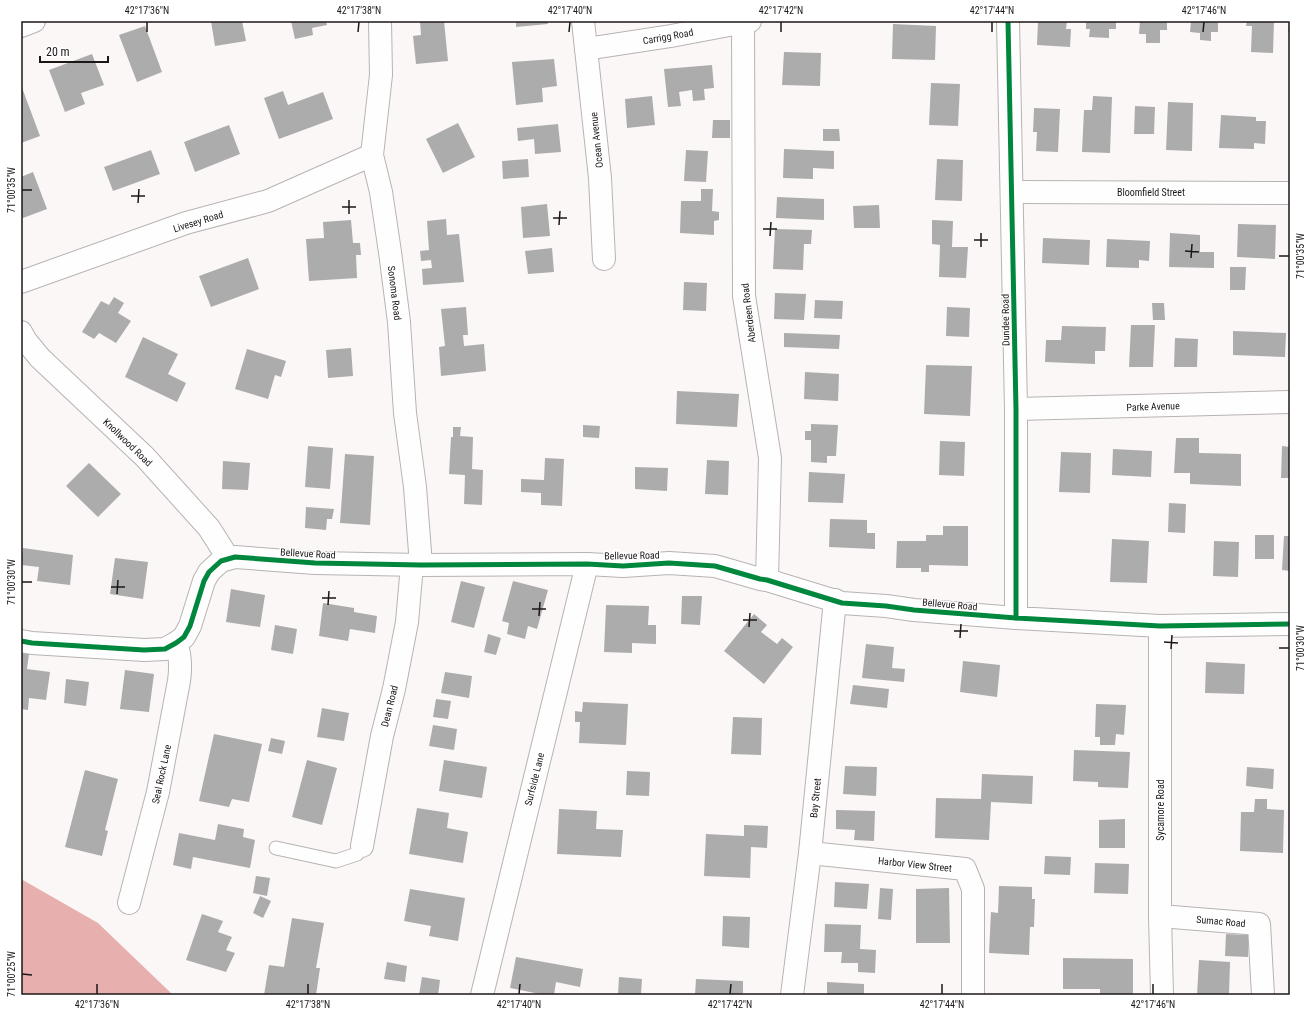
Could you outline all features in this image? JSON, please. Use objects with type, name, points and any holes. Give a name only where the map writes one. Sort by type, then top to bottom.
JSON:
[{"type":"street","points":[[21,26],[34,21]]},
{"type":"street","name":"Sonoma Road","points":[[380,21],[381,75],[372,155],[381,192],[399,322],[405,413],[415,487],[417,565]]},
{"type":"street","name":"Ocean Avenue","points":[[583,21],[600,178],[604,259]]},
{"type":"street","name":"Carrigg Road","points":[[586,49],[671,36],[745,21]]},
{"type":"street","name":"Aberdeen Road","points":[[745,21],[744,296],[770,458],[767,580]]},
{"type":"street","name":"Dundee Road","points":[[1008,21],[1016,409],[1016,618]]},
{"type":"street","name":"Livesey Road","points":[[21,282],[186,223],[268,200],[372,155]]},
{"type":"street","name":"Bloomfield Street","points":[[1012,192],[1290,193]]},
{"type":"street","name":"Knollwood Road","points":[[21,332],[26,341],[40,358],[145,457],[209,528],[228,558]]},
{"type":"street","name":"Parke Avenue","points":[[1016,409],[1290,402]]},
{"type":"street","name":"Bellevue Road","points":[[228,558],[235,557],[315,563],[417,565],[587,564],[623,566],[669,563],[715,566],[842,603],[1016,618],[1160,626],[1290,624]]},
{"type":"street","points":[[21,640],[32,643],[144,650],[165,648],[184,637],[190,626],[204,580],[209,572],[221,561],[228,558]]},
{"type":"street","name":"Surfside Lane","points":[[482,995],[587,564]]},
{"type":"street","name":"Dean Road","points":[[362,846],[382,736],[394,689],[417,565]]},
{"type":"street","name":"Bay Street","points":[[792,995],[810,853],[835,600]]},
{"type":"street","name":"Sycamore Road","points":[[1160,626],[1160,916],[1162,995]]},
{"type":"street","name":"Seal Rock Lane","points":[[129,903],[158,792],[179,681],[181,666],[180,654],[176,643]]},
{"type":"street","name":"Harbor View Street","points":[[810,853],[965,869],[973,889],[973,995]]},
{"type":"street","name":"Sumac Road","points":[[1160,916],[1259,924],[1263,995]]},
{"type":"lane","points":[[276,848],[336,861],[357,854],[362,846]]},
{"type":"shaded area","points":[[21,879],[98,923],[173,995],[21,995]]},
{"type":"building","points":[[211,21],[242,21],[246,41],[215,46]]},
{"type":"building","points":[[291,21],[326,21],[327,25],[312,28],[313,35],[295,39]]},
{"type":"building","points":[[420,21],[444,21],[448,61],[416,64],[413,36],[421,35]]},
{"type":"building","points":[[516,21],[547,21],[548,24],[516,27]]},
{"type":"building","points":[[1038,21],[1067,21],[1066,29],[1071,29],[1070,47],[1037,45]]},
{"type":"building","points":[[1086,21],[1116,21],[1116,29],[1109,29],[1109,38],[1089,37],[1090,29],[1086,29]]},
{"type":"building","points":[[1140,21],[1167,21],[1167,30],[1160,30],[1160,43],[1146,43],[1146,34],[1139,34]]},
{"type":"building","points":[[1191,21],[1218,21],[1218,32],[1211,32],[1211,41],[1200,40],[1200,33],[1190,32]]},
{"type":"building","points":[[1247,21],[1274,21],[1273,53],[1251,52],[1252,26],[1246,26]]},
{"type":"building","points":[[1289,21],[1290,32],[1288,32]]},
{"type":"building","points":[[893,24],[936,26],[935,60],[892,59]]},
{"type":"building","points":[[145,26],[162,72],[137,82],[119,35]]},
{"type":"building","points":[[784,52],[821,53],[820,86],[782,85]]},
{"type":"building","points":[[92,54],[104,85],[81,93],[85,104],[65,112],[49,70]]},
{"type":"building","points":[[554,59],[557,86],[542,88],[543,102],[516,105],[512,62]]},
{"type":"building","points":[[712,65],[714,88],[704,89],[705,100],[693,101],[692,90],[679,92],[681,106],[668,107],[664,69]]},
{"type":"building","points":[[931,83],[960,84],[958,126],[929,125]]},
{"type":"building","points":[[21,85],[40,136],[21,143]]},
{"type":"building","points":[[283,91],[288,105],[323,92],[333,119],[279,139],[264,98]]},
{"type":"building","points":[[652,96],[655,125],[627,128],[625,99]]},
{"type":"building","points":[[1093,96],[1112,97],[1110,153],[1082,152],[1084,110],[1092,110]]},
{"type":"building","points":[[1168,102],[1193,103],[1192,151],[1166,150]]},
{"type":"building","points":[[1135,106],[1155,107],[1154,134],[1134,134]]},
{"type":"building","points":[[1034,108],[1060,109],[1058,152],[1036,151],[1037,132],[1033,132]]},
{"type":"building","points":[[1221,115],[1256,117],[1256,121],[1266,121],[1265,144],[1254,143],[1254,149],[1219,148]]},
{"type":"building","points":[[713,120],[730,120],[730,138],[712,138]]},
{"type":"building","points":[[458,123],[475,157],[443,173],[426,139]]},
{"type":"building","points":[[558,124],[561,152],[535,154],[534,139],[518,141],[517,128]]},
{"type":"building","points":[[229,125],[240,154],[195,172],[184,142]]},
{"type":"building","points":[[823,129],[839,129],[840,141],[823,141]]},
{"type":"building","points":[[784,149],[834,151],[834,169],[813,168],[813,179],[783,178]]},
{"type":"building","points":[[151,150],[160,174],[113,191],[104,167]]},
{"type":"building","points":[[686,150],[708,151],[706,182],[684,181]]},
{"type":"building","points":[[528,159],[529,177],[503,179],[502,161]]},
{"type":"building","points":[[937,159],[963,160],[962,201],[935,200]]},
{"type":"building","points":[[33,172],[47,209],[23,218],[21,213],[21,177]]},
{"type":"building","points":[[701,189],[713,189],[712,211],[719,212],[719,220],[714,221],[714,235],[680,233],[681,201],[701,201]]},
{"type":"building","points":[[777,197],[824,199],[824,220],[776,218]]},
{"type":"building","points":[[547,204],[550,236],[523,238],[521,207]]},
{"type":"building","points":[[879,205],[880,228],[854,228],[853,206]]},
{"type":"building","points":[[446,219],[447,235],[459,234],[464,282],[423,285],[422,269],[432,268],[431,260],[421,261],[420,251],[429,250],[427,221]]},
{"type":"building","points":[[351,220],[353,243],[360,243],[361,255],[356,255],[357,278],[309,281],[306,239],[324,238],[323,222]]},
{"type":"building","points":[[932,220],[953,221],[952,247],[968,247],[966,278],[939,277],[940,245],[932,244]]},
{"type":"building","points":[[1238,224],[1276,225],[1275,259],[1237,257]]},
{"type":"building","points":[[775,229],[812,230],[811,244],[804,244],[803,270],[773,269]]},
{"type":"building","points":[[1170,233],[1200,235],[1200,252],[1214,252],[1214,268],[1169,267]]},
{"type":"building","points":[[1043,238],[1090,240],[1089,265],[1042,263]]},
{"type":"building","points":[[1107,239],[1150,241],[1149,261],[1139,260],[1139,268],[1106,267]]},
{"type":"building","points":[[552,248],[554,272],[528,274],[525,251]]},
{"type":"building","points":[[248,258],[259,289],[211,307],[199,276]]},
{"type":"building","points":[[1230,267],[1246,267],[1245,290],[1230,290]]},
{"type":"building","points":[[684,282],[707,283],[706,311],[683,310]]},
{"type":"building","points":[[775,293],[806,294],[804,320],[774,319]]},
{"type":"building","points":[[114,297],[124,303],[118,313],[131,321],[116,343],[99,333],[94,339],[82,332],[101,301],[109,305]]},
{"type":"building","points":[[815,300],[843,301],[842,319],[814,318]]},
{"type":"building","points":[[1152,303],[1164,303],[1165,320],[1153,320]]},
{"type":"building","points":[[466,307],[468,335],[463,335],[464,346],[484,344],[486,371],[441,376],[439,347],[445,346],[441,309]]},
{"type":"building","points":[[947,307],[970,308],[969,337],[946,336]]},
{"type":"building","points":[[1131,325],[1155,325],[1153,367],[1129,367]]},
{"type":"building","points":[[1062,326],[1106,327],[1105,351],[1095,351],[1095,364],[1045,362],[1046,340],[1061,340]]},
{"type":"building","points":[[1233,331],[1286,333],[1285,357],[1233,355]]},
{"type":"building","points":[[784,333],[840,335],[839,349],[784,347]]},
{"type":"building","points":[[143,337],[178,354],[168,374],[186,383],[177,402],[125,377]]},
{"type":"building","points":[[1175,338],[1198,339],[1197,367],[1174,367]]},
{"type":"building","points":[[351,348],[353,376],[328,378],[326,350]]},
{"type":"building","points":[[247,349],[286,361],[281,377],[275,375],[268,399],[235,389]]},
{"type":"building","points":[[926,365],[972,366],[970,416],[924,414]]},
{"type":"building","points":[[805,372],[839,374],[838,401],[804,399]]},
{"type":"building","points":[[677,391],[739,394],[737,427],[676,424]]},
{"type":"building","points":[[811,424],[838,425],[836,456],[827,456],[827,463],[811,462],[811,440],[805,440],[805,431],[811,431]]},
{"type":"building","points":[[583,425],[600,426],[599,438],[583,437]]},
{"type":"building","points":[[453,427],[461,427],[460,436],[473,437],[472,469],[483,470],[482,505],[464,504],[465,475],[449,474]]},
{"type":"building","points":[[1176,438],[1199,438],[1199,453],[1241,454],[1241,486],[1190,484],[1190,473],[1174,473]]},
{"type":"building","points":[[940,441],[965,442],[964,476],[939,475]]},
{"type":"building","points":[[308,446],[333,448],[330,489],[305,487]]},
{"type":"building","points":[[1282,446],[1290,447],[1290,478],[1281,478]]},
{"type":"building","points":[[1113,449],[1152,451],[1151,477],[1112,475]]},
{"type":"building","points":[[1061,452],[1091,453],[1090,493],[1059,492]]},
{"type":"building","points":[[345,454],[374,456],[370,525],[340,523]]},
{"type":"building","points":[[545,458],[564,459],[562,506],[541,505],[541,493],[521,492],[521,479],[544,480]]},
{"type":"building","points":[[707,460],[729,461],[728,495],[705,494]]},
{"type":"building","points":[[223,461],[250,463],[248,490],[222,489]]},
{"type":"building","points":[[89,463],[121,494],[98,517],[66,486]]},
{"type":"building","points":[[635,467],[668,468],[667,491],[635,489]]},
{"type":"building","points":[[809,472],[845,474],[843,503],[808,502]]},
{"type":"building","points":[[1169,503],[1186,504],[1185,533],[1168,532]]},
{"type":"building","points":[[306,507],[334,509],[332,519],[327,519],[326,530],[305,528]]},
{"type":"building","points":[[830,519],[867,520],[867,533],[875,533],[875,549],[829,547]]},
{"type":"building","points":[[943,526],[968,526],[968,566],[929,565],[929,572],[921,572],[921,568],[896,568],[897,541],[926,541],[926,535],[943,535]]},
{"type":"building","points":[[1255,535],[1274,535],[1274,559],[1255,559]]},
{"type":"building","points":[[1284,536],[1290,536],[1290,571],[1282,570]]},
{"type":"building","points":[[1112,539],[1149,541],[1147,583],[1110,582]]},
{"type":"building","points":[[1214,541],[1239,542],[1238,577],[1213,576]]},
{"type":"building","points":[[23,548],[73,555],[70,585],[37,581],[39,567],[21,565]]},
{"type":"building","points":[[115,558],[148,562],[143,599],[110,594]]},
{"type":"building","points":[[461,581],[485,587],[474,628],[451,622]]},
{"type":"building","points":[[513,581],[548,590],[537,629],[528,626],[525,639],[507,634],[509,623],[502,621]]},
{"type":"building","points":[[231,589],[265,595],[260,627],[226,622]]},
{"type":"building","points":[[682,596],[702,596],[700,625],[681,624]]},
{"type":"building","points":[[323,603],[354,608],[354,612],[377,616],[375,633],[350,629],[348,641],[319,636]]},
{"type":"building","points":[[606,605],[649,606],[648,625],[656,625],[656,644],[632,643],[632,653],[604,652]]},
{"type":"building","points":[[754,614],[767,625],[761,632],[777,644],[782,638],[793,647],[764,684],[724,651]]},
{"type":"building","points":[[275,625],[297,629],[293,654],[271,650]]},
{"type":"building","points":[[488,634],[501,638],[496,655],[484,652]]},
{"type":"building","points":[[866,644],[894,647],[892,668],[905,669],[904,682],[862,678]]},
{"type":"building","points":[[21,653],[29,654],[27,669],[50,672],[46,700],[29,698],[28,710],[21,709]]},
{"type":"building","points":[[963,661],[1000,665],[997,697],[960,692]]},
{"type":"building","points":[[1206,662],[1245,664],[1244,694],[1205,693]]},
{"type":"building","points":[[125,670],[154,674],[149,712],[120,709]]},
{"type":"building","points":[[445,672],[472,676],[469,698],[441,693]]},
{"type":"building","points":[[66,679],[89,682],[86,706],[64,703]]},
{"type":"building","points":[[853,685],[889,689],[887,708],[850,704]]},
{"type":"building","points":[[436,699],[451,701],[448,719],[433,717]]},
{"type":"building","points":[[583,702],[628,704],[626,745],[579,743],[580,722],[575,722],[575,711],[582,712]]},
{"type":"building","points":[[1096,704],[1126,705],[1124,735],[1116,734],[1115,745],[1100,745],[1100,737],[1095,737]]},
{"type":"building","points":[[322,708],[349,713],[344,741],[317,737]]},
{"type":"building","points":[[733,717],[762,718],[761,755],[731,754]]},
{"type":"building","points":[[433,725],[457,729],[454,750],[429,746]]},
{"type":"building","points":[[214,734],[262,744],[249,802],[232,799],[229,807],[199,801]]},
{"type":"building","points":[[271,738],[285,741],[282,754],[268,751]]},
{"type":"building","points":[[1074,750],[1130,752],[1128,788],[1098,787],[1098,782],[1073,781]]},
{"type":"building","points":[[307,760],[337,768],[322,825],[292,817]]},
{"type":"building","points":[[444,760],[487,767],[482,798],[439,791]]},
{"type":"building","points":[[845,766],[877,767],[876,796],[843,794]]},
{"type":"building","points":[[1247,767],[1274,769],[1273,789],[1246,786]]},
{"type":"building","points":[[85,770],[118,779],[105,830],[108,831],[102,856],[65,847]]},
{"type":"building","points":[[627,771],[650,772],[649,796],[626,795]]},
{"type":"building","points":[[982,774],[1033,776],[1032,804],[991,802],[989,840],[935,838],[936,798],[981,799]]},
{"type":"building","points":[[1255,799],[1267,799],[1267,809],[1284,810],[1283,853],[1240,851],[1241,812],[1254,812]]},
{"type":"building","points":[[417,808],[449,813],[447,828],[468,832],[463,863],[409,854]]},
{"type":"building","points":[[559,809],[597,811],[596,829],[623,830],[621,857],[557,854]]},
{"type":"building","points":[[836,810],[875,811],[874,841],[854,840],[855,830],[836,829]]},
{"type":"building","points":[[1125,819],[1125,848],[1099,848],[1099,820]]},
{"type":"building","points":[[218,824],[244,829],[243,837],[255,840],[250,868],[193,857],[191,869],[173,865],[179,833],[215,840]]},
{"type":"building","points":[[744,825],[768,826],[767,848],[751,847],[750,878],[704,876],[706,834],[744,836]]},
{"type":"building","points":[[1045,856],[1071,857],[1070,875],[1044,874]]},
{"type":"building","points":[[1095,863],[1129,864],[1128,894],[1094,893]]},
{"type":"building","points":[[256,876],[270,878],[267,896],[253,893]]},
{"type":"building","points":[[835,882],[869,884],[867,909],[834,907]]},
{"type":"building","points":[[999,886],[1032,887],[1032,899],[1035,899],[1034,927],[1030,927],[1029,955],[989,953],[991,912],[998,913]]},
{"type":"building","points":[[880,888],[893,889],[891,920],[878,919]]},
{"type":"building","points":[[949,888],[950,943],[916,943],[916,889]]},
{"type":"building","points":[[410,889],[465,898],[458,941],[429,936],[431,926],[404,921]]},
{"type":"building","points":[[260,896],[271,901],[263,918],[253,913]]},
{"type":"building","points":[[202,914],[223,921],[218,932],[232,937],[226,950],[235,953],[226,972],[186,960]]},
{"type":"building","points":[[723,916],[750,917],[749,948],[722,946]]},
{"type":"building","points":[[292,918],[324,923],[316,968],[320,968],[316,995],[264,995],[269,965],[284,967]]},
{"type":"building","points":[[825,924],[861,925],[860,949],[876,950],[875,973],[858,972],[858,963],[841,963],[842,952],[824,952]]},
{"type":"building","points":[[1226,934],[1249,935],[1248,957],[1225,956]]},
{"type":"building","points":[[516,957],[583,969],[580,987],[556,982],[554,995],[545,995],[510,988]]},
{"type":"building","points":[[1063,958],[1133,959],[1133,994],[1100,994],[1100,989],[1063,989]]},
{"type":"building","points":[[1199,960],[1230,962],[1229,995],[1197,995]]},
{"type":"building","points":[[387,962],[407,966],[405,982],[384,979]]},
{"type":"building","points":[[422,977],[440,980],[438,995],[419,995]]},
{"type":"building","points":[[619,977],[642,979],[641,995],[618,995]]},
{"type":"building","points":[[696,979],[743,981],[743,995],[695,995]]},
{"type":"building","points":[[827,982],[864,984],[864,995],[827,995]]},
{"type":"cycle path","points":[[1008,21],[1016,409],[1016,618]]},
{"type":"cycle path","points":[[21,641],[144,650],[165,649],[184,637],[190,626],[204,581],[209,572],[221,561],[235,557],[315,563],[421,565],[587,564],[623,566],[669,563],[715,566],[842,603],[1016,618],[1160,626],[1290,624]]}]
